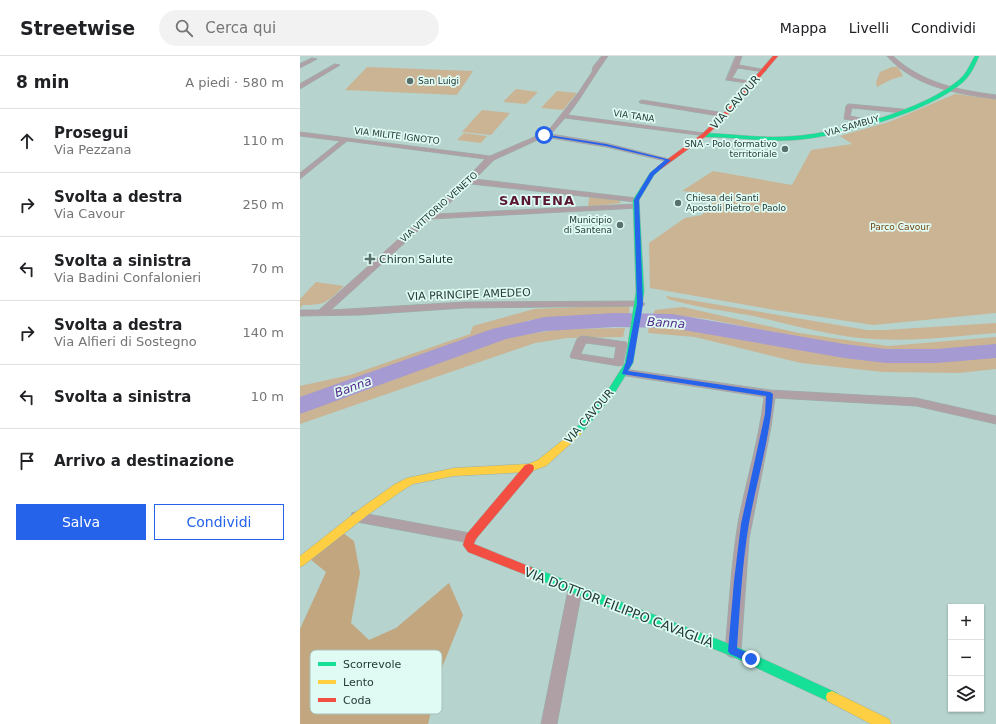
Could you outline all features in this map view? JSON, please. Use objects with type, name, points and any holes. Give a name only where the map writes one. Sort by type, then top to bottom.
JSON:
[{"type":"street","name":"VIA VITTORIO VENETO","points":[[321,313],[469,182],[491,158],[550,132],[581,94],[596,68],[605,56]]},
{"type":"street","points":[[738,56],[736,66],[728,79],[752,82]]},
{"type":"street","name":"VIA CAVOUR","points":[[300,562],[357,517],[399,487],[424,477],[454,472],[529,468],[542,462],[575,436],[624,373],[629,362],[639,305],[636,203],[652,174],[704,135],[725,115],[776,56]]},
{"type":"street","points":[[890,56],[908,72],[950,89],[996,97]]},
{"type":"street","name":"VIA SAMBUY","points":[[704,135],[753,138],[812,137],[869,121],[903,111],[950,89],[965,76],[978,56]]},
{"type":"street","points":[[300,66],[314,59]]},
{"type":"street","points":[[300,87],[336,65]]},
{"type":"street","points":[[736,66],[764,70]]},
{"type":"street","points":[[642,102],[725,115]]},
{"type":"street","points":[[869,121],[846,118],[849,106],[903,111]]},
{"type":"street","name":"VIA TANA","points":[[562,116],[704,135]]},
{"type":"street","name":"VIA MILITE IGNOTO","points":[[300,134],[491,158]]},
{"type":"street","points":[[544,135],[606,145],[669,160]]},
{"type":"street","points":[[300,177],[346,139]]},
{"type":"street","points":[[469,182],[636,203]]},
{"type":"street","points":[[429,217],[636,203]]},
{"type":"street","name":"VIA PRINCIPE AMEDEO","points":[[300,313],[464,304],[639,305]]},
{"type":"street","points":[[624,373],[770,394],[916,402],[996,420]]},
{"type":"street","points":[[733,651],[738,581],[745,524],[768,414],[770,394]]},
{"type":"street","points":[[357,517],[470,538],[529,468]]},
{"type":"street","name":"VIA DOTTOR FILIPPO CAVAGLIÀ","points":[[470,538],[468,545],[472,549],[733,651],[810,686],[884,724]]},
{"type":"street","points":[[549,724],[575,590]]},
{"type":"green space","name":"San Luigi","points":[[367,67],[473,71],[457,95],[345,90]]},
{"type":"green space","points":[[892,67],[898,67],[903,76],[890,80],[877,87],[876,82],[880,72]]},
{"type":"green space","points":[[516,89],[538,92],[526,104],[503,102]]},
{"type":"green space","points":[[557,91],[577,93],[563,110],[541,108]]},
{"type":"green space","name":"Parco Cavour","points":[[955,94],[996,99],[996,313],[873,325],[775,310],[650,288],[649,243],[685,218],[702,215],[712,203],[704,193],[682,191],[713,171],[792,185],[811,150],[852,144],[840,136],[889,122]]},
{"type":"green space","points":[[482,110],[510,113],[491,135],[462,132]]},
{"type":"green space","points":[[464,133],[487,136],[481,143],[457,140]]},
{"type":"green space","points":[[590,197],[618,200],[621,203],[588,207]]},
{"type":"green space","points":[[316,282],[344,286],[326,302],[303,305],[300,308],[300,299]]},
{"type":"green space","points":[[666,296],[867,330],[996,323],[996,333],[920,339],[889,340],[859,338],[830,334],[758,317],[690,305],[668,299]]},
{"type":"green space","points":[[627,305],[630,308],[628,316],[530,320],[300,401],[300,386],[350,375],[470,334],[473,326],[534,309]]},
{"type":"green space","points":[[683,307],[799,333],[888,346],[996,337],[996,346],[906,352],[828,343],[707,319],[674,315],[652,318],[655,310]]},
{"type":"green space","points":[[677,325],[735,334],[845,356],[931,362],[996,355],[996,369],[959,373],[883,372],[801,363],[695,337],[648,333],[649,326]]},
{"type":"green space","points":[[625,328],[623,337],[567,338],[535,343],[300,424],[300,410],[448,356],[509,337],[562,329]]},
{"type":"shaded area","points":[[343,533],[354,541],[360,573],[351,623],[369,640],[396,628],[449,583],[463,615],[442,668],[442,650],[310,650],[310,714],[430,714],[428,724],[300,724],[300,629],[326,572],[310,559]]},
{"type":"waterway","name":"Banna","points":[[300,406],[500,334],[545,324],[615,320],[672,321],[844,351],[886,356],[936,356],[996,351]]},
{"type":"traffic: fast","points":[[704,135],[795,138],[835,132],[858,126],[905,111],[946,92],[963,79],[970,70],[977,56]]},
{"type":"traffic: fast","points":[[577,433],[611,392],[629,363],[640,292],[636,200],[652,174],[659,168]]},
{"type":"traffic: fast","points":[[529,571],[733,651],[832,697]]},
{"type":"traffic: slow","points":[[300,562],[365,511],[399,487],[411,481],[454,472],[529,468],[542,463],[577,433]]},
{"type":"traffic: slow","points":[[832,697],[884,724]]},
{"type":"traffic: jam","points":[[659,168],[704,135],[725,115],[776,56]]},
{"type":"traffic: jam","points":[[529,468],[470,538],[468,545],[472,549],[529,571]]},
{"type":"place","name":"San Luigi","points":[[410,81]]},
{"type":"place","name":"SNA - Polo formativo territoriale","points":[[785,149]]},
{"type":"place","name":"Chiesa dei Santi Apostoli Pietro e Paolo","points":[[678,203]]},
{"type":"place","name":"Municipio di Santena","points":[[620,225]]},
{"type":"place","name":"Chiron Salute","points":[[370,259]]},
{"type":"district","name":"SANTENA","points":[[537,200]]},
{"type":"route","points":[[544,135],[606,145],[669,160],[647,180],[636,200],[640,304],[629,362],[624,373],[770,394],[768,414],[745,524],[738,581],[733,651],[751,659]]}]
